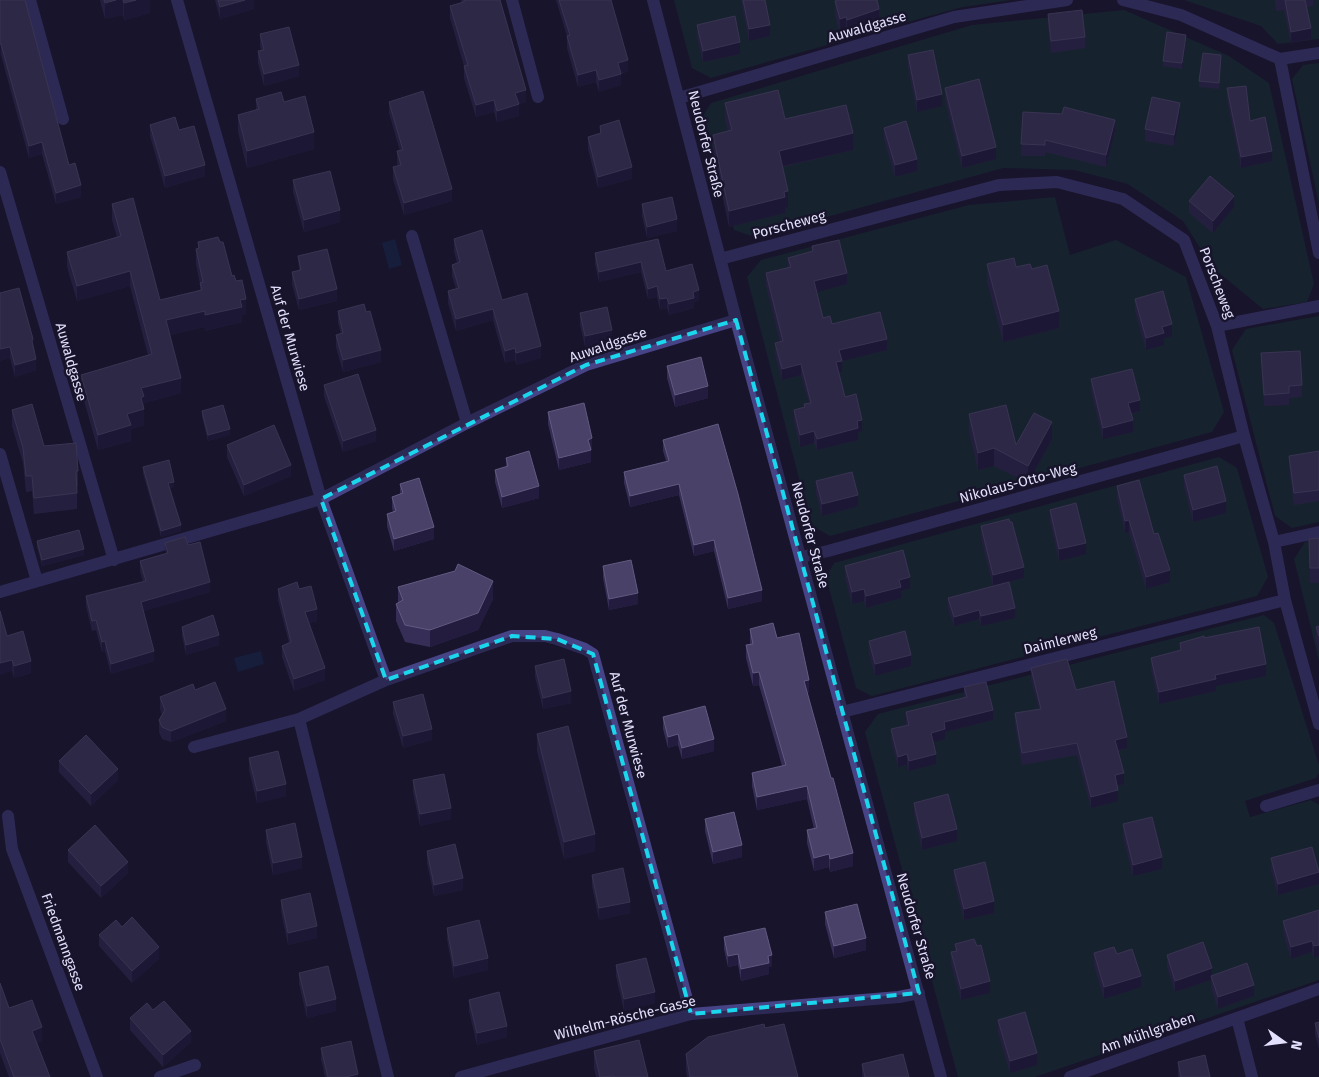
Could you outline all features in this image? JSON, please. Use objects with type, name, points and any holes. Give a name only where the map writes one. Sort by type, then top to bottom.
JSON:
[{"type":"street","points":[[30,0],[63,119]]},
{"type":"street","name":"Auf der Murwiese","points":[[177,0],[321,499],[386,680]]},
{"type":"street","points":[[512,0],[538,97]]},
{"type":"street","name":"Neudorfer Straße","points":[[653,0],[736,320],[941,1077]]},
{"type":"street","name":"Auwaldgasse","points":[[679,98],[954,18],[1067,0]]},
{"type":"street","points":[[1123,0],[1181,15],[1280,59],[1319,53]]},
{"type":"street","points":[[1280,59],[1319,253]]},
{"type":"street","name":"Auwaldgasse","points":[[0,172],[114,560]]},
{"type":"street","name":"Porscheweg","points":[[720,259],[999,185],[1056,182],[1124,199],[1184,240],[1218,326],[1244,436],[1274,542],[1285,600],[1319,724]]},
{"type":"street","points":[[412,236],[467,423]]},
{"type":"street","points":[[1218,326],[1319,306]]},
{"type":"street","name":"Auwaldgasse","points":[[0,592],[321,499],[467,423],[586,365],[736,320]]},
{"type":"street","name":"Nikolaus-Otto-Weg","points":[[801,557],[1244,436]]},
{"type":"street","points":[[0,454],[37,581]]},
{"type":"street","points":[[1274,542],[1319,532]]},
{"type":"street","name":"Daimlerweg","points":[[842,712],[1285,600]]},
{"type":"street","name":"Auf der Murwiese","points":[[194,747],[299,719],[386,680],[512,636],[544,636],[586,649],[593,654],[691,1014]]},
{"type":"street","points":[[299,719],[388,1077]]},
{"type":"street","points":[[1266,806],[1319,790]]},
{"type":"street","name":"Friedmanngasse","points":[[8,816],[12,848],[97,1077]]},
{"type":"street","name":"Am Mühlgraben","points":[[1070,1077],[1319,989]]},
{"type":"street","name":"Wilhelm-Rösche-Gasse","points":[[461,1077],[691,1014],[899,997],[919,993]]},
{"type":"street","points":[[1237,1018],[1252,1077]]},
{"type":"street","points":[[160,1077],[195,1065]]},
{"type":"highlighted area","points":[[736,320],[919,993],[691,1014],[593,654],[557,639],[512,636],[386,680],[321,499],[586,365]]},
{"type":"green space","points":[[674,0],[1011,0],[963,7],[711,78],[692,68]]},
{"type":"green space","points":[[1184,0],[1319,0],[1319,39],[1278,44],[1261,26]]},
{"type":"green space","points":[[1124,10],[1229,56],[1269,83],[1314,284],[1307,302],[1263,309],[1213,268],[1183,221],[1128,184],[1074,170],[1003,168],[755,237],[734,230],[703,116],[711,103],[972,25]]},
{"type":"green space","points":[[1319,63],[1319,204],[1292,79],[1303,65]]},
{"type":"green space","points":[[1055,197],[1070,255],[1116,240],[1186,277],[1224,412],[1212,432],[830,536],[811,525],[747,277],[761,260],[969,205]]},
{"type":"green space","points":[[1319,316],[1319,522],[1292,528],[1275,516],[1232,350],[1246,329]]},
{"type":"green space","points":[[1219,457],[1237,468],[1268,577],[1257,596],[872,696],[856,688],[826,577],[834,563]]},
{"type":"green space","points":[[1319,538],[1319,661],[1294,559],[1305,542]]},
{"type":"green space","points":[[1264,615],[1274,623],[1319,765],[1319,773],[1316,778],[1245,801],[1250,817],[1311,800],[1319,805],[1319,980],[1035,1077],[958,1077],[865,732],[878,714]]},
{"type":"water","points":[[395,239],[402,265],[389,269],[382,243]]},
{"type":"water","points":[[261,651],[264,664],[238,672],[234,658]]},
{"type":"building","points":[[0,0],[25,0],[69,165],[75,163],[81,185],[56,193],[42,142],[29,146],[0,44]]},
{"type":"building","points":[[104,0],[116,0],[105,3]]},
{"type":"building","points":[[123,0],[136,0],[124,3]]},
{"type":"building","points":[[218,0],[245,0],[220,7]]},
{"type":"building","points":[[464,0],[500,0],[526,90],[515,93],[519,104],[497,111],[494,100],[476,105],[464,66],[468,65],[450,6],[464,2]]},
{"type":"building","points":[[559,0],[611,0],[628,60],[618,63],[621,74],[599,80],[596,70],[578,75],[567,36],[570,35]]},
{"type":"building","points":[[743,0],[765,0],[770,25],[749,29]]},
{"type":"building","points":[[877,0],[879,9],[847,20],[846,17],[840,19],[835,1]]},
{"type":"building","points":[[1285,0],[1305,0],[1311,28],[1291,32]]},
{"type":"building","points":[[1082,10],[1085,37],[1051,41],[1048,14]]},
{"type":"building","points":[[735,16],[740,42],[703,51],[697,25]]},
{"type":"building","points":[[289,27],[299,65],[264,74],[258,51],[264,50],[260,34]]},
{"type":"building","points":[[1167,32],[1186,35],[1182,63],[1163,61]]},
{"type":"building","points":[[933,50],[942,94],[917,100],[908,55]]},
{"type":"building","points":[[1203,53],[1221,55],[1219,83],[1199,81]]},
{"type":"building","points":[[979,79],[996,147],[962,156],[945,88]]},
{"type":"building","points":[[1246,86],[1250,121],[1265,117],[1272,151],[1241,157],[1227,88]]},
{"type":"building","points":[[778,90],[785,119],[846,105],[853,133],[779,151],[788,191],[784,192],[785,197],[729,211],[713,135],[732,130],[725,103]]},
{"type":"building","points":[[423,91],[452,189],[404,203],[393,167],[401,165],[397,151],[403,150],[389,102]]},
{"type":"building","points":[[281,92],[284,102],[305,96],[314,132],[247,151],[238,115],[259,109],[256,99]]},
{"type":"building","points":[[1152,97],[1180,103],[1174,135],[1145,129]]},
{"type":"building","points":[[1064,107],[1115,120],[1106,155],[1045,140],[1045,145],[1021,144],[1023,112],[1062,114]]},
{"type":"building","points":[[175,117],[179,130],[194,126],[205,165],[165,176],[150,125]]},
{"type":"building","points":[[619,120],[632,167],[598,177],[588,137],[601,133],[600,126]]},
{"type":"building","points":[[906,121],[917,159],[895,165],[884,128]]},
{"type":"building","points":[[330,171],[340,210],[304,220],[293,180]]},
{"type":"building","points":[[1210,176],[1234,196],[1213,221],[1189,201]]},
{"type":"building","points":[[672,197],[677,219],[647,227],[642,204]]},
{"type":"building","points":[[133,198],[160,300],[202,290],[200,283],[203,282],[196,249],[199,248],[198,242],[218,237],[220,242],[223,242],[232,276],[234,275],[236,281],[242,280],[246,299],[240,300],[242,307],[205,315],[205,311],[166,320],[181,378],[141,388],[144,396],[141,398],[144,409],[127,414],[131,425],[98,435],[81,375],[152,354],[130,271],[77,286],[67,252],[121,236],[112,204]]},
{"type":"building","points":[[482,230],[502,300],[527,293],[541,346],[516,353],[515,348],[505,351],[493,309],[456,319],[448,291],[459,288],[452,265],[460,262],[454,239]]},
{"type":"building","points":[[658,239],[666,271],[692,264],[699,290],[693,292],[694,298],[669,304],[667,298],[660,299],[657,286],[648,289],[641,262],[599,272],[595,253]]},
{"type":"building","points":[[839,240],[847,273],[814,281],[823,318],[830,316],[832,324],[880,312],[887,339],[839,350],[842,361],[836,362],[845,397],[856,394],[862,420],[857,421],[858,428],[817,439],[814,431],[800,435],[794,410],[805,407],[804,404],[811,403],[801,364],[782,369],[775,343],[783,341],[766,273],[791,267],[788,258],[813,251],[812,246]]},
{"type":"building","points":[[327,249],[337,289],[299,299],[292,272],[301,270],[298,256]]},
{"type":"building","points":[[1014,258],[1016,267],[1030,264],[1032,269],[1047,265],[1059,311],[1003,325],[987,264]]},
{"type":"building","points":[[19,288],[33,339],[36,359],[15,365],[10,347],[0,349],[0,293]]},
{"type":"building","points":[[1163,291],[1172,324],[1162,327],[1164,333],[1146,338],[1135,299]]},
{"type":"building","points":[[364,304],[366,312],[370,311],[381,350],[343,360],[336,335],[343,333],[338,311]]},
{"type":"building","points":[[607,307],[612,330],[585,336],[580,313]]},
{"type":"building","points":[[1300,351],[1302,385],[1289,386],[1289,393],[1264,395],[1261,353]]},
{"type":"building","points":[[701,357],[708,386],[675,395],[667,366]]},
{"type":"building","points":[[1132,369],[1140,400],[1128,403],[1133,420],[1103,428],[1091,379]]},
{"type":"building","points":[[358,374],[376,430],[343,441],[324,385]]},
{"type":"building","points":[[584,403],[592,438],[588,440],[591,450],[559,458],[548,412]]},
{"type":"building","points":[[32,404],[44,446],[76,443],[77,493],[34,498],[32,476],[26,476],[23,448],[12,410]]},
{"type":"building","points":[[223,405],[230,429],[208,435],[202,411]]},
{"type":"building","points":[[1006,405],[1016,445],[1034,413],[1052,422],[1028,466],[994,448],[978,453],[969,414]]},
{"type":"building","points":[[718,424],[762,590],[728,598],[714,540],[694,545],[679,484],[630,496],[624,472],[669,461],[663,440]]},
{"type":"building","points":[[274,425],[291,465],[244,485],[227,445]]},
{"type":"building","points":[[529,451],[539,486],[502,497],[495,470],[508,466],[506,458]]},
{"type":"building","points":[[1319,451],[1319,490],[1294,493],[1289,456]]},
{"type":"building","points":[[169,460],[174,482],[168,483],[181,525],[161,531],[143,467]]},
{"type":"building","points":[[1217,466],[1226,501],[1193,510],[1184,475]]},
{"type":"building","points":[[852,472],[858,495],[822,504],[816,481]]},
{"type":"building","points":[[419,478],[434,527],[394,539],[387,514],[396,511],[392,497],[403,493],[400,484]]},
{"type":"building","points":[[1139,480],[1154,534],[1158,533],[1170,570],[1146,577],[1129,520],[1125,521],[1117,486]]},
{"type":"building","points":[[1076,503],[1086,543],[1059,549],[1050,510]]},
{"type":"building","points":[[1009,519],[1012,522],[1024,567],[993,575],[981,526]]},
{"type":"building","points":[[79,530],[84,549],[42,560],[37,541]]},
{"type":"building","points":[[185,537],[188,545],[200,542],[210,582],[141,602],[154,651],[111,664],[105,641],[102,642],[96,620],[92,621],[86,596],[146,581],[140,561],[168,553],[165,543]]},
{"type":"building","points":[[1319,538],[1319,568],[1310,568],[1309,539]]},
{"type":"building","points":[[903,550],[910,577],[899,580],[901,587],[866,596],[864,589],[852,592],[845,566]]},
{"type":"building","points":[[631,560],[638,593],[609,599],[603,566]]},
{"type":"building","points":[[458,564],[493,581],[478,613],[430,630],[405,625],[396,604],[403,600],[398,587],[455,571]]},
{"type":"building","points":[[297,582],[299,589],[311,586],[317,609],[305,612],[325,668],[294,679],[282,646],[291,642],[278,589]]},
{"type":"building","points":[[1009,582],[1015,608],[981,616],[979,610],[954,617],[948,598]]},
{"type":"building","points":[[0,611],[7,636],[23,631],[31,661],[14,666],[12,660],[0,663]]},
{"type":"building","points":[[213,615],[219,635],[186,645],[182,627]]},
{"type":"building","points":[[773,623],[777,638],[799,633],[809,680],[804,681],[853,853],[830,859],[829,854],[814,858],[807,830],[817,828],[807,786],[757,797],[752,773],[786,765],[759,672],[753,673],[746,645],[753,644],[750,629]]},
{"type":"building","points":[[1259,627],[1266,664],[1215,675],[1216,679],[1159,692],[1151,658],[1181,650],[1180,643],[1204,636],[1204,638]]},
{"type":"building","points":[[905,631],[911,655],[875,664],[869,641]]},
{"type":"building","points":[[564,659],[571,691],[543,698],[535,666]]},
{"type":"building","points":[[1067,659],[1076,690],[1114,681],[1127,737],[1115,740],[1124,773],[1115,775],[1118,790],[1091,797],[1077,743],[1022,753],[1015,713],[1041,709],[1031,668]]},
{"type":"building","points":[[215,682],[226,709],[171,731],[162,727],[159,720],[165,710],[160,697],[193,684],[195,690]]},
{"type":"building","points":[[986,682],[993,710],[944,722],[945,729],[931,733],[936,754],[909,761],[907,754],[898,757],[891,729],[909,725],[906,712],[967,697],[964,687]]},
{"type":"building","points":[[423,694],[432,729],[403,736],[393,702]]},
{"type":"building","points":[[705,706],[714,739],[682,748],[678,734],[668,737],[663,717]]},
{"type":"building","points":[[568,726],[595,834],[564,842],[537,734]]},
{"type":"building","points":[[86,735],[118,769],[91,794],[59,761]]},
{"type":"building","points":[[278,751],[286,784],[257,791],[249,758]]},
{"type":"building","points":[[444,774],[451,808],[420,814],[413,780]]},
{"type":"building","points":[[948,794],[957,829],[922,838],[914,803]]},
{"type":"building","points":[[734,812],[742,845],[713,852],[705,819]]},
{"type":"building","points":[[1152,817],[1162,857],[1133,865],[1123,824]]},
{"type":"building","points":[[295,823],[302,857],[273,863],[266,830]]},
{"type":"building","points":[[95,825],[128,862],[101,886],[68,850]]},
{"type":"building","points":[[455,844],[463,878],[434,885],[427,851]]},
{"type":"building","points":[[1312,847],[1319,872],[1278,884],[1271,858]]},
{"type":"building","points":[[985,862],[994,901],[964,909],[954,870]]},
{"type":"building","points":[[623,868],[630,902],[599,908],[592,875]]},
{"type":"building","points":[[310,893],[317,926],[288,933],[281,900]]},
{"type":"building","points":[[857,904],[866,938],[834,946],[825,912]]},
{"type":"building","points":[[1319,910],[1319,945],[1314,946],[1312,941],[1291,947],[1283,921]]},
{"type":"building","points":[[132,917],[159,947],[132,971],[99,935],[116,920],[122,927]]},
{"type":"building","points":[[479,920],[488,958],[454,966],[447,928]]},
{"type":"building","points":[[765,928],[772,955],[768,956],[769,963],[741,969],[738,954],[728,956],[724,937]]},
{"type":"building","points":[[974,939],[977,946],[981,945],[990,981],[961,989],[951,952],[957,951],[955,944]]},
{"type":"building","points":[[1203,942],[1212,968],[1175,981],[1167,955]]},
{"type":"building","points":[[1114,947],[1117,954],[1132,949],[1141,976],[1104,987],[1094,953]]},
{"type":"building","points":[[646,958],[655,992],[624,999],[616,965]]},
{"type":"building","points":[[1247,963],[1254,985],[1218,997],[1211,976]]},
{"type":"building","points":[[328,966],[336,999],[307,1006],[299,973]]},
{"type":"building","points":[[0,983],[9,1008],[32,1000],[42,1027],[32,1031],[50,1077],[14,1077],[0,1039]]},
{"type":"building","points":[[499,992],[507,1026],[477,1033],[469,1000]]},
{"type":"building","points":[[164,1001],[191,1031],[163,1055],[130,1018],[147,1003],[153,1010]]},
{"type":"building","points":[[1025,1012],[1037,1053],[1010,1061],[998,1020]]},
{"type":"building","points":[[1319,1022],[1319,1038],[1315,1023]]},
{"type":"building","points":[[764,1024],[765,1028],[784,1024],[798,1077],[690,1077],[686,1054],[708,1037]]},
{"type":"building","points":[[639,1040],[648,1077],[600,1077],[594,1051]]},
{"type":"building","points":[[351,1041],[358,1074],[346,1077],[328,1077],[321,1048]]},
{"type":"building","points":[[903,1054],[909,1077],[865,1077],[862,1064]]},
{"type":"building","points":[[1205,1055],[1210,1077],[1181,1077],[1178,1062]]}]
